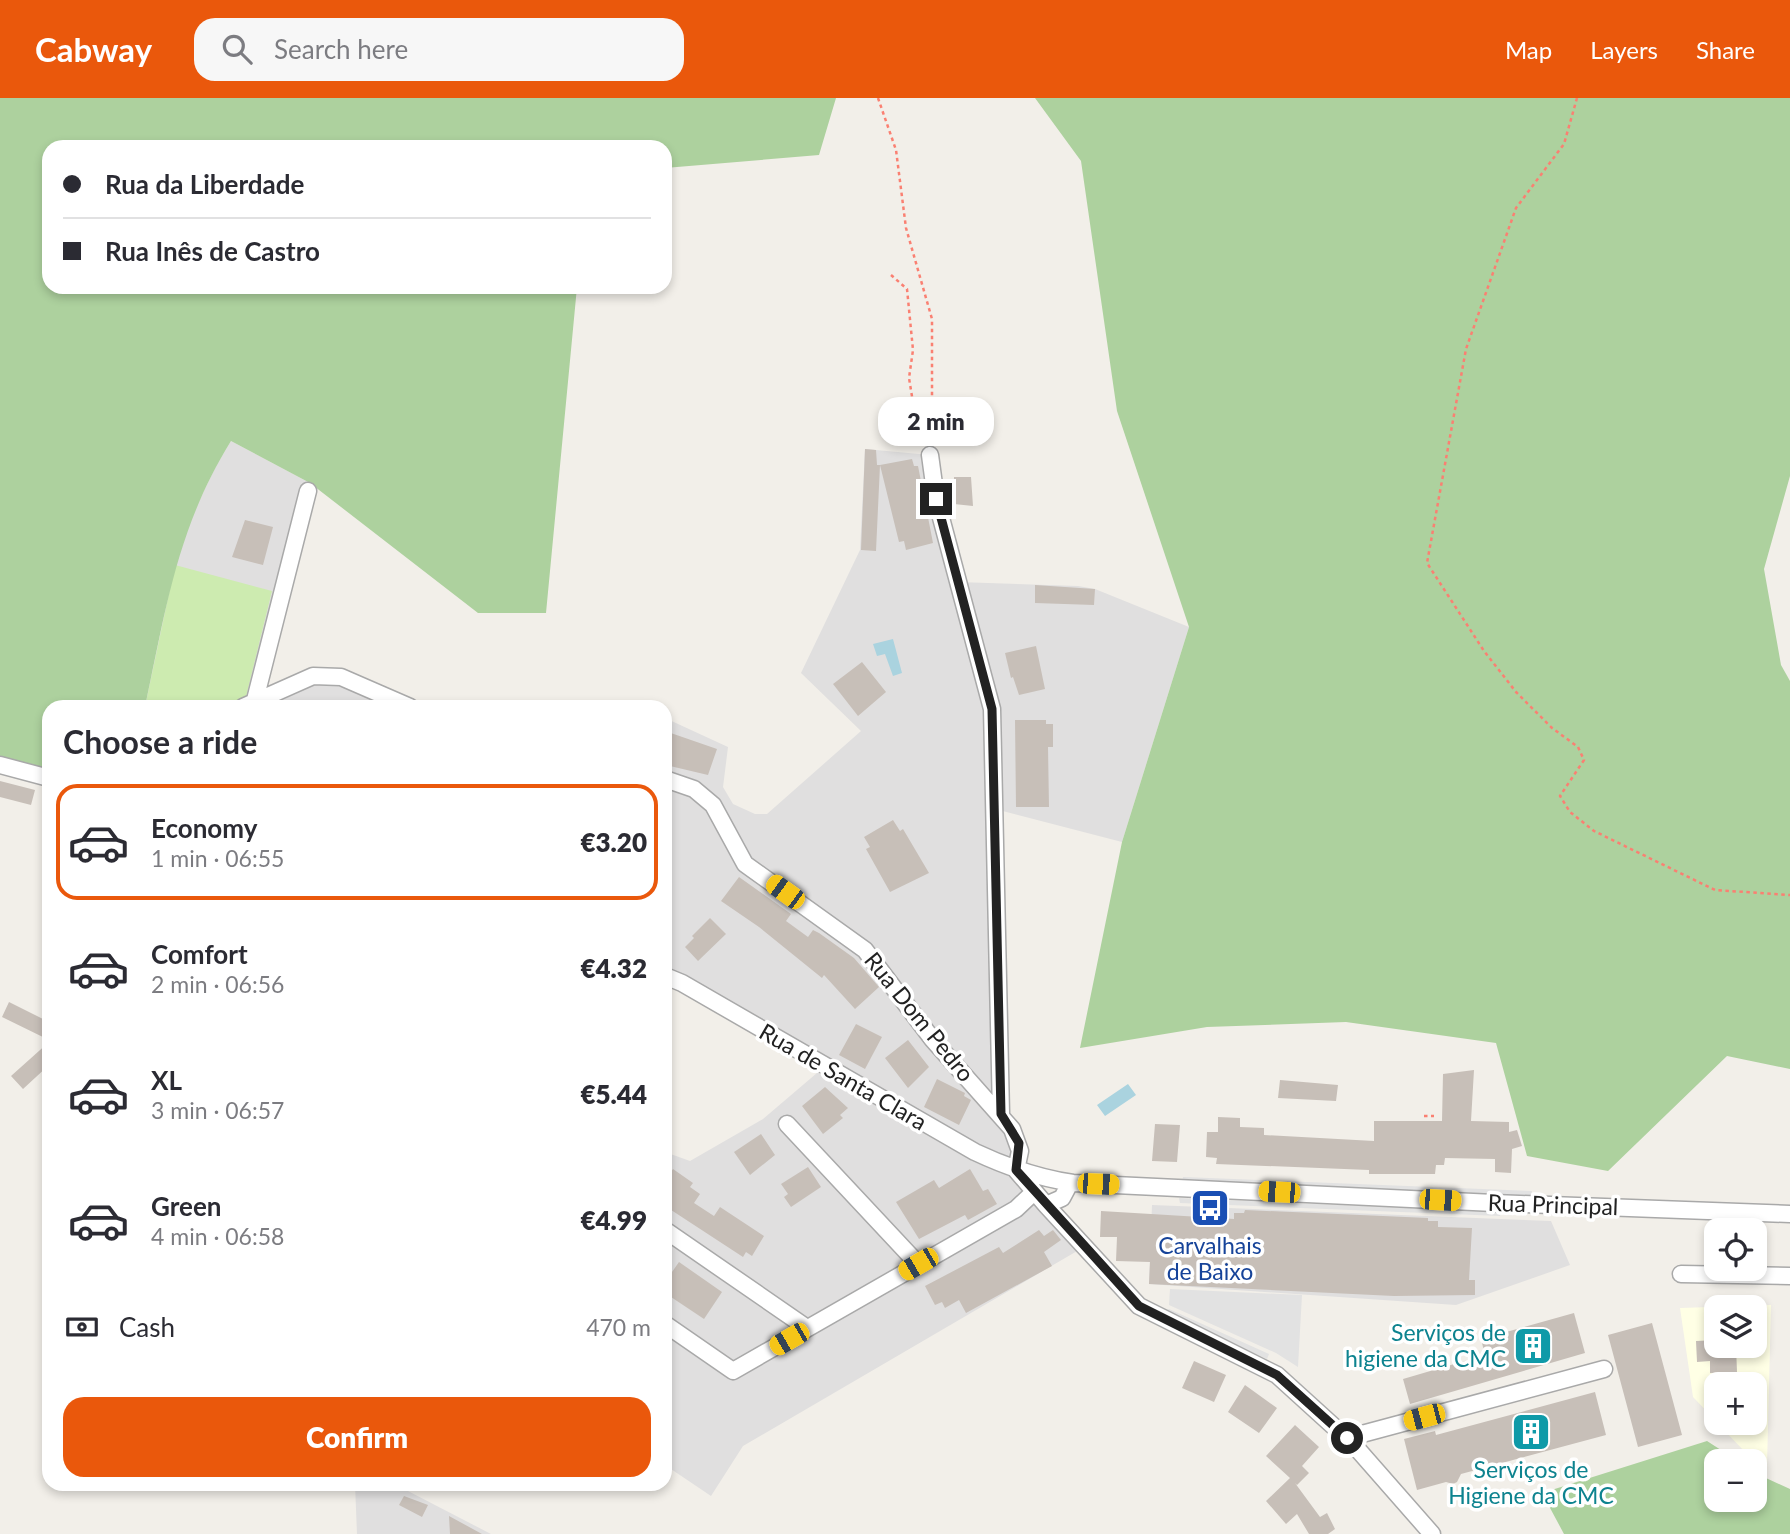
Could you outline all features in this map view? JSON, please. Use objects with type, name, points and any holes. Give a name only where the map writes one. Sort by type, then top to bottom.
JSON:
[{"type":"street","points":[[930,455],[936,499],[992,709],[1001,1114]]},
{"type":"street","points":[[250,700],[308,491]]},
{"type":"street","points":[[258,700],[313,676],[341,677],[394,700]]},
{"type":"street","points":[[0,765],[42,776]]},
{"type":"street","name":"Rua Dom Pedro","points":[[672,781],[694,789],[713,806],[746,864],[865,950],[933,1040],[1001,1114],[1019,1143],[1020,1171]]},
{"type":"street","name":"Rua de Santa Clara","points":[[672,979],[975,1152],[1020,1171]]},
{"type":"street","points":[[787,1124],[918,1264]]},
{"type":"street","points":[[1020,1171],[1034,1192],[1139,1306],[1277,1375],[1347,1438],[1432,1534]]},
{"type":"street","name":"Rua Principal","points":[[1020,1171],[1070,1183],[1790,1214]]},
{"type":"street","points":[[1046,1205],[1062,1198],[1070,1183]]},
{"type":"street","points":[[672,1329],[733,1371],[1016,1209],[1034,1192]]},
{"type":"street","points":[[672,1235],[807,1328]]},
{"type":"street","points":[[1681,1274],[1790,1276]]},
{"type":"street","points":[[1347,1438],[1604,1369]]},
{"type":"path","points":[[878,98],[896,150],[906,228],[932,319],[934,429],[930,455]]},
{"type":"path","points":[[1577,98],[1564,144],[1516,208],[1465,349],[1427,563],[1484,652],[1516,692],[1552,728],[1578,747],[1584,760],[1560,796],[1570,812],[1594,831],[1715,890],[1790,895]]},
{"type":"path","points":[[891,275],[907,289],[913,350],[909,378],[916,421],[930,455]]},
{"type":"path","points":[[1424,1116],[1434,1116]]},
{"type":"shaded area","points":[[231,441],[310,483],[255,700],[146,700],[175,565],[188,524]]},
{"type":"shaded area","points":[[865,449],[930,455],[958,582],[1078,586],[1095,589],[1189,627],[1122,842],[995,809],[1001,1114],[1012,1129],[1036,1180],[1084,1247],[743,1446],[711,1496],[672,1470],[672,1155],[690,1161],[763,1119],[824,1067],[672,980],[672,721],[728,747],[723,787],[733,804],[755,814],[767,814],[861,731],[801,673],[860,550]]},
{"type":"shaded area","points":[[313,676],[389,700],[255,700]]},
{"type":"shaded area","points":[[1183,1177],[1532,1191],[1531,1197],[1182,1183]]},
{"type":"shaded area","points":[[1179,1198],[1501,1212],[1500,1216],[1180,1203]]},
{"type":"shaded area","points":[[1152,1205],[1551,1221],[1570,1265],[1456,1305],[1149,1284]]},
{"type":"shaded area","points":[[1170,1289],[1302,1295],[1298,1367],[1276,1353],[1169,1305]]},
{"type":"shaded area","points":[[1767,1305],[1771,1305],[1767,1466],[1767,1449],[1742,1449],[1729,1435],[1767,1435],[1767,1372],[1704,1372],[1704,1408],[1693,1397],[1680,1308],[1704,1307],[1704,1358],[1767,1358]]},
{"type":"shaded area","points":[[1169,1309],[1269,1354],[1267,1359],[1162,1312]]},
{"type":"shaded area","points":[[355,1491],[408,1491],[491,1534],[357,1534]]},
{"type":"green space","points":[[0,98],[836,98],[819,155],[672,167],[672,140],[42,140],[42,294],[576,294],[546,613],[478,613],[310,483],[231,441],[198,505],[186,538],[167,603],[146,700],[42,700],[42,777],[0,766]]},
{"type":"green space","points":[[1035,98],[1790,98],[1790,476],[1764,569],[1781,665],[1790,681],[1790,1069],[1727,1056],[1608,1171],[1527,1156],[1496,1043],[1346,1022],[1207,1027],[1080,1048],[1122,842],[1189,627],[1117,411],[1081,161]]},
{"type":"green space","points":[[175,565],[272,591],[245,700],[146,700]]},
{"type":"green space","points":[[1707,1441],[1719,1449],[1704,1449],[1704,1512],[1767,1512],[1767,1478],[1790,1489],[1790,1534],[1564,1534],[1542,1493]]},
{"type":"water","points":[[893,639],[902,673],[893,676],[885,654],[877,656],[873,644]]},
{"type":"water","points":[[1128,1084],[1136,1095],[1105,1116],[1097,1105]]},
{"type":"building","points":[[865,449],[876,450],[877,465],[880,465],[876,551],[861,550]]},
{"type":"building","points":[[912,459],[914,466],[918,466],[933,543],[906,550],[904,541],[899,542],[880,465]]},
{"type":"building","points":[[954,477],[971,477],[973,506],[954,504]]},
{"type":"building","points":[[245,520],[273,527],[263,565],[232,557]]},
{"type":"building","points":[[1035,585],[1095,589],[1094,605],[1035,603]]},
{"type":"building","points":[[1036,646],[1045,689],[1019,695],[1013,677],[1011,678],[1005,653]]},
{"type":"building","points":[[862,662],[886,692],[858,716],[833,684]]},
{"type":"building","points":[[1015,720],[1046,720],[1046,724],[1053,724],[1053,747],[1048,747],[1049,807],[1016,807]]},
{"type":"building","points":[[672,733],[717,749],[708,775],[672,766]]},
{"type":"building","points":[[0,781],[35,790],[31,805],[0,797]]},
{"type":"building","points":[[893,820],[900,831],[903,829],[929,873],[890,892],[866,849],[870,847],[864,837]]},
{"type":"building","points":[[739,877],[791,914],[786,921],[808,937],[813,930],[854,958],[879,987],[855,1009],[824,975],[822,978],[759,927],[721,901]]},
{"type":"building","points":[[710,918],[726,934],[698,961],[685,947]]},
{"type":"building","points":[[9,1002],[42,1018],[42,1037],[2,1017]]},
{"type":"building","points":[[856,1024],[882,1037],[865,1069],[839,1055]]},
{"type":"building","points":[[908,1040],[929,1067],[908,1088],[885,1058]]},
{"type":"building","points":[[42,1048],[42,1071],[23,1089],[11,1076]]},
{"type":"building","points":[[1474,1070],[1471,1121],[1509,1122],[1509,1132],[1517,1130],[1522,1146],[1512,1149],[1511,1173],[1495,1172],[1495,1159],[1445,1158],[1444,1165],[1436,1165],[1435,1174],[1369,1174],[1369,1170],[1216,1164],[1217,1158],[1206,1157],[1207,1132],[1218,1132],[1218,1117],[1240,1118],[1240,1127],[1264,1128],[1264,1135],[1374,1141],[1374,1121],[1442,1121],[1443,1074]]},
{"type":"building","points":[[937,1079],[965,1093],[964,1096],[971,1100],[959,1125],[924,1107]]},
{"type":"building","points":[[1280,1080],[1338,1085],[1336,1101],[1278,1098]]},
{"type":"building","points":[[825,1087],[848,1108],[840,1115],[843,1118],[823,1134],[802,1106]]},
{"type":"building","points":[[1155,1124],[1180,1125],[1177,1162],[1152,1161]]},
{"type":"building","points":[[761,1134],[775,1155],[750,1175],[734,1152]]},
{"type":"building","points":[[808,1167],[821,1187],[791,1207],[784,1197],[788,1194],[781,1184]]},
{"type":"building","points":[[970,1169],[983,1191],[988,1189],[997,1204],[968,1220],[965,1215],[919,1239],[896,1202],[934,1180],[939,1188]]},
{"type":"building","points":[[672,1170],[693,1183],[690,1187],[700,1194],[694,1203],[714,1216],[720,1207],[764,1236],[752,1256],[746,1252],[743,1257],[672,1211]]},
{"type":"building","points":[[1245,1210],[1428,1218],[1428,1221],[1438,1221],[1438,1227],[1472,1228],[1469,1280],[1475,1280],[1475,1295],[1394,1296],[1149,1284],[1150,1262],[1116,1261],[1117,1237],[1100,1237],[1101,1211],[1234,1219],[1234,1213],[1244,1213]]},
{"type":"building","points":[[1039,1230],[1044,1236],[1053,1230],[1061,1240],[1044,1252],[1052,1266],[966,1313],[959,1300],[945,1308],[942,1302],[935,1305],[925,1286],[999,1247],[1003,1253]]},
{"type":"building","points":[[679,1262],[722,1292],[704,1319],[672,1298],[672,1272]]},
{"type":"building","name":"Serviços de higiene da CMC","points":[[1574,1313],[1585,1353],[1410,1404],[1403,1379],[1485,1355],[1481,1339]]},
{"type":"building","name":"Serviços de Higiene da CMC","points":[[1652,1323],[1682,1435],[1638,1447],[1608,1335]]},
{"type":"building","points":[[1696,1341],[1704,1341],[1704,1358],[1736,1358],[1737,1372],[1710,1372],[1710,1361],[1697,1362]]},
{"type":"building","points":[[1194,1361],[1226,1375],[1214,1402],[1182,1388]]},
{"type":"building","points":[[1245,1385],[1277,1408],[1259,1433],[1228,1412]]},
{"type":"building","name":"Serviços de Higiene da CMC","points":[[1595,1392],[1606,1435],[1461,1474],[1453,1484],[1446,1482],[1417,1490],[1404,1439],[1435,1431],[1436,1435]]},
{"type":"building","points":[[1295,1425],[1319,1447],[1302,1466],[1309,1473],[1297,1485],[1295,1483],[1320,1517],[1327,1513],[1335,1529],[1328,1534],[1309,1534],[1297,1514],[1286,1524],[1266,1501],[1290,1478],[1266,1456]]},
{"type":"building","points":[[404,1496],[428,1505],[422,1517],[399,1505]]},
{"type":"building","points":[[449,1516],[482,1534],[450,1534]]},
{"type":"place","name":"Carvalhais de Baixo","points":[[1210,1208]]},
{"type":"place","name":"Serviços de higiene da CMC","points":[[1533,1346]]},
{"type":"place","name":"Serviços de Higiene da CMC","points":[[1531,1432]]},
{"type":"route","points":[[936,499],[992,709],[1001,1114],[1019,1143],[1016,1170],[1139,1306],[1277,1375],[1347,1438]]}]
